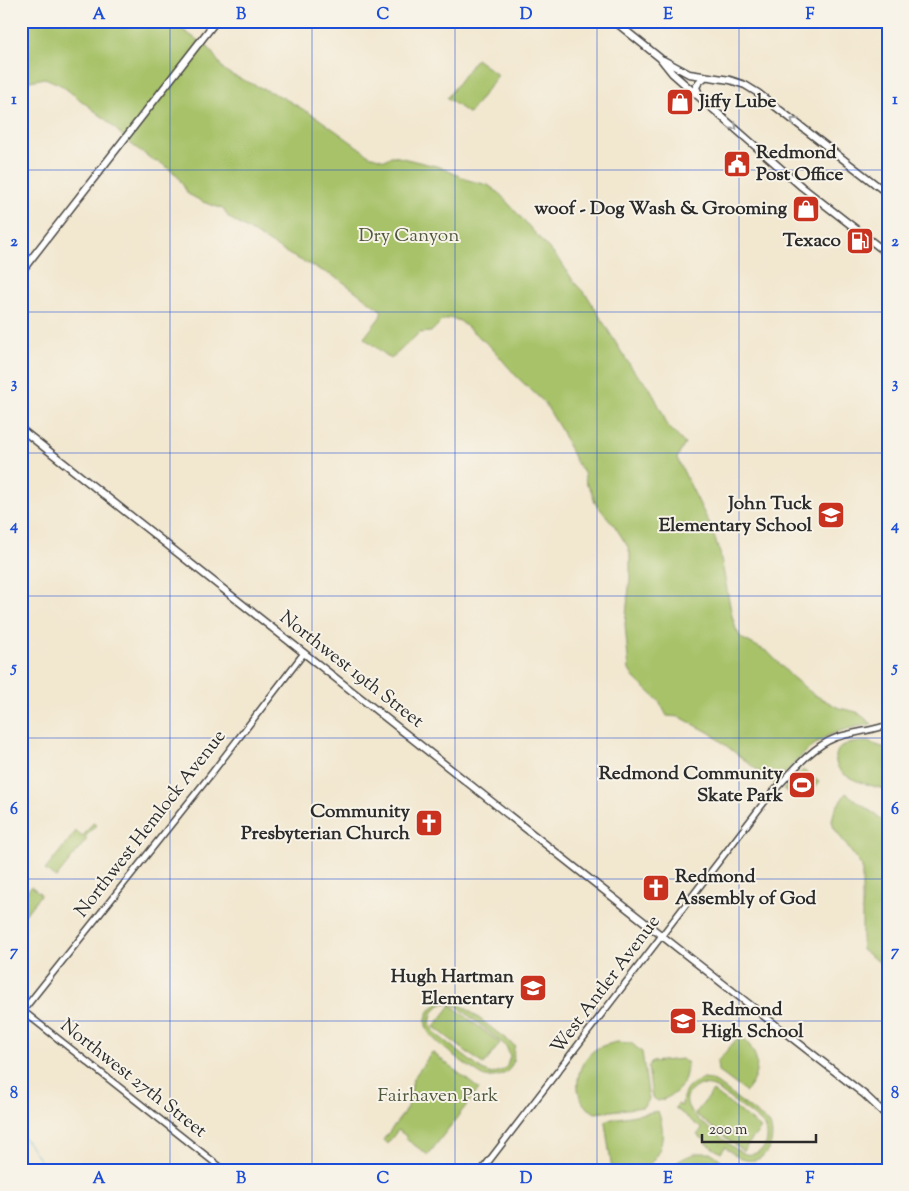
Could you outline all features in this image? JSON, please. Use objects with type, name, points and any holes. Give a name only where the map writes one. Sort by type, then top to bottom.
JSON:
[{"type":"main road","points":[[21,272],[216,21]]},
{"type":"main road","points":[[614,21],[660,58],[688,74],[730,80],[745,85],[758,93],[888,194]]},
{"type":"main road","points":[[660,58],[672,73],[802,187],[888,254]]},
{"type":"main road","points":[[700,98],[696,88],[705,77]]},
{"type":"main road","name":"Northwest 19th Street","points":[[21,428],[865,1095],[888,1119]]},
{"type":"street","name":"Northwest Hemlock Avenue","points":[[22,1012],[208,778],[304,652]]},
{"type":"street","name":"West Antler Avenue","points":[[482,1170],[756,813],[814,751],[835,738],[888,725]]},
{"type":"street","name":"Northwest 27th Street","points":[[22,1012],[224,1170]]},
{"type":"green space","name":"Dry Canyon","points":[[21,21],[170,21],[209,48],[224,70],[282,97],[318,118],[369,155],[385,160],[394,156],[440,167],[468,180],[488,185],[499,193],[561,262],[574,282],[588,297],[634,371],[650,388],[666,424],[685,444],[677,458],[710,525],[720,553],[732,616],[741,638],[768,652],[792,677],[813,694],[839,708],[857,712],[872,724],[841,731],[819,741],[803,754],[775,784],[710,733],[680,717],[667,716],[659,701],[634,678],[629,670],[625,624],[630,578],[630,553],[628,547],[614,525],[595,503],[591,490],[586,483],[584,473],[576,462],[561,430],[544,402],[517,377],[491,347],[460,321],[450,318],[442,321],[431,332],[419,333],[391,359],[364,338],[380,317],[382,311],[339,279],[290,255],[229,218],[223,209],[188,194],[177,175],[131,144],[105,119],[61,85],[45,78],[30,81],[21,86]]},
{"type":"green space","points":[[476,59],[498,75],[469,114],[447,98]]},
{"type":"green space","points":[[868,742],[888,749],[888,790],[846,776],[836,764],[839,748],[846,744]]},
{"type":"green space","name":"Redmond Community Skate Park","points":[[803,770],[819,782],[805,799],[783,789]]},
{"type":"green space","points":[[846,793],[888,824],[888,968],[862,950],[862,867],[834,828],[832,820],[835,809]]},
{"type":"green space","points":[[93,823],[96,825],[85,837],[87,839],[56,878],[45,870],[76,831],[83,836]]},
{"type":"green space","points":[[31,886],[41,894],[21,920],[21,899]]},
{"type":"green space","points":[[445,1000],[459,1003],[515,1046],[513,1062],[506,1073],[494,1077],[485,1077],[433,1038],[427,1027],[426,1017],[431,1008]],"holes":[[[446,1003],[457,1006],[506,1046],[510,1056],[507,1066],[503,1070],[492,1074],[482,1070],[436,1034],[430,1024],[432,1013],[440,1005]]]},
{"type":"green space","points":[[451,1005],[500,1043],[484,1065],[434,1027]]},
{"type":"green space","points":[[740,1035],[752,1049],[756,1062],[755,1077],[746,1092],[718,1071],[717,1062]]},
{"type":"green space","points":[[617,1042],[631,1043],[642,1052],[649,1100],[643,1107],[595,1113],[585,1106],[580,1097],[578,1076],[580,1069],[587,1057],[595,1050]]},
{"type":"green space","name":"Fairhaven Park","points":[[432,1052],[479,1089],[428,1155],[406,1139],[406,1136],[398,1130],[387,1144],[383,1140],[409,1104],[413,1079]]},
{"type":"green space","points":[[682,1059],[687,1063],[687,1070],[680,1088],[665,1099],[658,1101],[652,1097],[648,1067],[652,1062]]},
{"type":"green space","points":[[704,1079],[718,1084],[769,1123],[772,1138],[768,1151],[763,1156],[750,1161],[742,1159],[725,1147],[721,1153],[705,1143],[706,1141],[697,1135],[702,1129],[675,1108],[678,1104],[682,1106],[683,1096],[690,1086]],"holes":[[[700,1085],[711,1086],[748,1112],[764,1126],[767,1132],[767,1139],[761,1150],[745,1154],[733,1147],[697,1119],[691,1112],[687,1098],[691,1091]]]},
{"type":"green space","points":[[713,1091],[761,1128],[743,1151],[695,1114]]},
{"type":"green space","points":[[658,1111],[662,1141],[653,1161],[646,1168],[640,1170],[612,1170],[605,1123],[607,1120]]},
{"type":"green space","points":[[698,1153],[712,1153],[721,1160],[722,1170],[670,1170],[682,1159]]},
{"type":"waterway","points":[[21,1133],[47,1170]]},
{"type":"place","name":"Jiffy Lube","points":[[680,102]]},
{"type":"place","name":"Redmond Post Office","points":[[737,164]]},
{"type":"place","name":"woof - Dog Wash & Grooming","points":[[806,209]]},
{"type":"place","name":"Texaco","points":[[860,241]]},
{"type":"place","name":"John Tuck Elementary School","points":[[831,515]]},
{"type":"place","name":"Redmond Community Skate Park","points":[[802,785]]},
{"type":"place","name":"Community Presbyterian Church","points":[[429,823]]},
{"type":"place","name":"Redmond Assembly of God","points":[[656,888]]},
{"type":"place","name":"Hugh Hartman Elementary","points":[[533,988]]},
{"type":"place","name":"Redmond High School","points":[[683,1021]]}]
